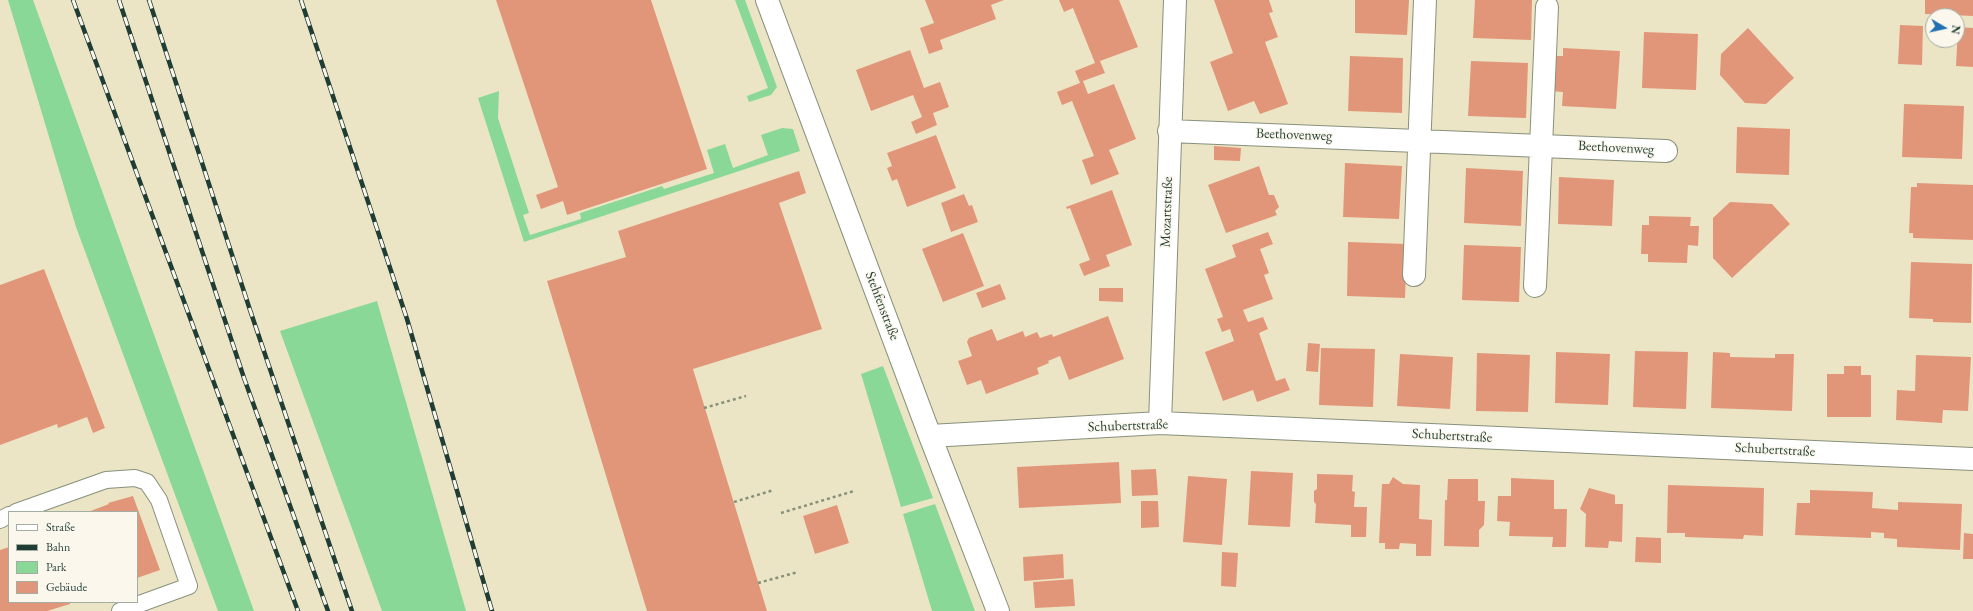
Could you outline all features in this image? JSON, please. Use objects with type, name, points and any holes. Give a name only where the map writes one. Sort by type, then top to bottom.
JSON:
[{"type":"street","name":"Stehfenstraße","points":[[767,0],[930,436],[998,611]]},
{"type":"street","name":"Mozartstraße","points":[[1160,423],[1169,131],[1175,0]]},
{"type":"street","points":[[1414,275],[1425,0]]},
{"type":"street","points":[[1535,286],[1547,7]]},
{"type":"street","name":"Beethovenweg","points":[[1169,131],[1541,144],[1666,150]]},
{"type":"street","name":"Schubertstraße","points":[[930,436],[1160,423],[1973,459]]},
{"type":"lane","points":[[19,511],[106,480],[135,478],[147,482],[157,495],[189,586],[120,611]]},
{"type":"path","points":[[704,408],[746,396]]},
{"type":"path","points":[[734,502],[774,490]]},
{"type":"path","points":[[781,513],[854,491]]},
{"type":"path","points":[[758,583],[798,572]]},
{"type":"green space","points":[[8,0],[33,0],[254,611],[218,611],[76,227]]},
{"type":"green space","points":[[735,0],[745,0],[777,87],[771,95],[749,102],[747,96],[768,88]]},
{"type":"green space","points":[[499,91],[498,118],[529,213],[523,215],[530,235],[581,219],[580,213],[662,186],[664,189],[714,173],[707,150],[725,144],[733,168],[768,155],[761,135],[782,128],[793,129],[800,151],[524,242],[478,98]]},
{"type":"green space","points":[[377,301],[466,611],[382,611],[280,331]]},
{"type":"green space","points":[[883,366],[933,498],[901,507],[861,374]]},
{"type":"green space","points":[[935,504],[975,611],[932,611],[903,514]]},
{"type":"building","points":[[496,0],[651,0],[707,169],[567,215],[563,201],[541,209],[536,195],[558,187]]},
{"type":"building","points":[[925,0],[1004,0],[991,5],[996,19],[940,40],[943,49],[929,54],[920,28],[934,23]]},
{"type":"building","points":[[1059,0],[1119,0],[1138,47],[1100,61],[1105,73],[1083,81],[1088,94],[1114,84],[1136,139],[1109,150],[1119,174],[1091,185],[1082,160],[1094,156],[1072,101],[1062,105],[1057,92],[1080,83],[1075,71],[1095,63],[1073,8],[1064,12]]},
{"type":"building","points":[[1214,0],[1269,0],[1273,12],[1269,13],[1278,37],[1265,42],[1288,104],[1260,114],[1254,101],[1228,111],[1210,62],[1233,53]]},
{"type":"building","points":[[1355,0],[1409,0],[1407,35],[1355,33]]},
{"type":"building","points":[[1475,0],[1532,0],[1531,40],[1473,38]]},
{"type":"building","points":[[1925,0],[1973,0],[1973,16],[1965,16],[1965,8],[1925,8]]},
{"type":"building","points":[[1900,25],[1923,26],[1922,65],[1898,64]]},
{"type":"building","points":[[1965,27],[1973,28],[1973,67],[1956,66],[1957,48],[1965,48]]},
{"type":"building","points":[[1748,28],[1794,78],[1766,104],[1745,103],[1720,75],[1721,54]]},
{"type":"building","points":[[1644,32],[1698,34],[1696,90],[1642,88]]},
{"type":"building","points":[[1563,48],[1620,51],[1616,109],[1562,106],[1563,92],[1551,91],[1553,56],[1563,56]]},
{"type":"building","points":[[910,50],[924,88],[940,82],[949,107],[933,113],[937,125],[916,134],[911,122],[922,117],[913,95],[871,111],[856,70]]},
{"type":"building","points":[[1350,56],[1403,58],[1402,113],[1348,111]]},
{"type":"building","points":[[1471,61],[1528,63],[1526,118],[1468,116]]},
{"type":"building","points":[[1904,104],[1964,106],[1962,159],[1902,157]]},
{"type":"building","points":[[1737,127],[1790,129],[1789,175],[1736,173]]},
{"type":"building","points":[[936,135],[956,188],[907,207],[897,179],[892,181],[887,168],[892,166],[887,153]]},
{"type":"building","points":[[1214,146],[1241,148],[1240,161],[1214,160]]},
{"type":"building","points":[[1345,163],[1402,166],[1399,219],[1343,217]]},
{"type":"building","points":[[1259,166],[1269,195],[1274,195],[1279,207],[1275,211],[1277,215],[1226,233],[1208,185]]},
{"type":"building","points":[[1466,168],[1523,171],[1521,226],[1464,223]]},
{"type":"building","points":[[799,171],[806,193],[779,203],[822,329],[693,369],[767,611],[647,611],[547,281],[626,257],[618,231]]},
{"type":"building","points":[[1559,177],[1614,180],[1612,226],[1558,224]]},
{"type":"building","points":[[1917,183],[1973,185],[1973,240],[1913,238],[1913,233],[1909,233],[1911,187],[1917,187]]},
{"type":"building","points":[[1112,190],[1132,245],[1106,255],[1110,266],[1084,276],[1079,264],[1090,260],[1070,208],[1067,209],[1066,207]]},
{"type":"building","points":[[964,194],[969,206],[972,205],[978,222],[951,232],[941,203]]},
{"type":"building","points":[[1730,202],[1772,204],[1790,224],[1732,278],[1713,258],[1713,218]]},
{"type":"building","points":[[1649,216],[1691,217],[1690,226],[1699,226],[1698,246],[1688,245],[1687,263],[1648,262],[1648,254],[1641,254],[1642,225],[1649,225]]},
{"type":"building","points":[[1268,232],[1273,244],[1260,249],[1269,273],[1264,275],[1273,299],[1243,310],[1248,322],[1263,317],[1268,329],[1259,333],[1276,381],[1285,378],[1290,390],[1257,402],[1253,390],[1223,401],[1205,352],[1234,341],[1230,329],[1222,332],[1217,319],[1223,317],[1205,269],[1236,257],[1232,245]]},
{"type":"building","points":[[963,233],[984,286],[943,302],[922,249]]},
{"type":"building","points":[[1348,242],[1407,244],[1405,298],[1347,296]]},
{"type":"building","points":[[1464,245],[1521,247],[1519,302],[1462,300]]},
{"type":"building","points":[[1911,262],[1972,264],[1971,323],[1933,322],[1933,319],[1909,318]]},
{"type":"building","points":[[44,269],[105,428],[93,433],[87,417],[58,428],[57,424],[0,445],[0,285]]},
{"type":"building","points":[[1000,284],[1006,299],[982,308],[976,293]]},
{"type":"building","points":[[1099,288],[1123,288],[1123,302],[1099,301]]},
{"type":"building","points":[[1108,316],[1124,359],[1069,380],[1060,356],[1037,368],[1039,374],[986,394],[981,380],[967,385],[958,361],[972,356],[967,342],[969,338],[992,329],[997,341],[1023,331],[1025,337],[1037,332],[1040,338],[1052,334],[1053,337]]},
{"type":"building","points":[[1308,343],[1320,344],[1318,372],[1306,371]]},
{"type":"building","points":[[1321,348],[1375,349],[1373,407],[1319,405]]},
{"type":"building","points":[[1635,351],[1688,352],[1686,409],[1633,407]]},
{"type":"building","points":[[1556,352],[1610,354],[1608,405],[1555,403]]},
{"type":"building","points":[[1713,352],[1730,353],[1730,357],[1775,358],[1775,354],[1794,354],[1792,411],[1711,408]]},
{"type":"building","points":[[1477,353],[1530,355],[1528,412],[1476,411]]},
{"type":"building","points":[[1400,354],[1453,357],[1450,409],[1397,406]]},
{"type":"building","points":[[1916,355],[1971,357],[1968,411],[1943,410],[1942,423],[1896,420],[1897,390],[1915,391]]},
{"type":"building","points":[[1844,366],[1861,366],[1861,375],[1871,375],[1871,417],[1827,417],[1827,374],[1844,374]]},
{"type":"building","points":[[1119,462],[1121,503],[1019,508],[1017,467]]},
{"type":"building","points":[[1156,469],[1158,495],[1132,496],[1131,470]]},
{"type":"building","points":[[1251,471],[1293,473],[1290,527],[1248,525]]},
{"type":"building","points":[[1317,474],[1353,475],[1352,491],[1355,492],[1354,507],[1367,507],[1366,537],[1351,537],[1351,525],[1315,523],[1316,504],[1314,502],[1314,491],[1317,489]]},
{"type":"building","points":[[1188,476],[1227,479],[1222,545],[1183,542]]},
{"type":"building","points":[[1393,477],[1403,484],[1420,485],[1419,519],[1432,520],[1431,556],[1416,556],[1416,544],[1400,543],[1399,549],[1385,549],[1385,543],[1379,543],[1382,484],[1389,484]]},
{"type":"building","points":[[1511,478],[1554,480],[1554,509],[1567,509],[1566,547],[1552,547],[1553,537],[1509,536],[1510,522],[1497,521],[1498,496],[1511,496]]},
{"type":"building","points":[[1448,479],[1478,479],[1478,501],[1485,501],[1484,525],[1479,530],[1479,547],[1444,546],[1445,500],[1447,500]]},
{"type":"building","points":[[1668,485],[1764,488],[1763,536],[1744,535],[1743,539],[1685,537],[1685,533],[1667,533]]},
{"type":"building","points":[[1589,488],[1615,495],[1615,504],[1623,504],[1622,542],[1609,541],[1608,548],[1585,547],[1586,514],[1580,509]]},
{"type":"building","points":[[1810,490],[1873,492],[1872,508],[1898,510],[1898,502],[1962,504],[1960,550],[1897,547],[1897,539],[1884,538],[1884,533],[1871,532],[1871,538],[1795,535],[1797,503],[1810,503]]},
{"type":"building","points":[[133,496],[160,570],[138,578],[138,511],[91,511],[109,504],[108,503]]},
{"type":"building","points":[[1141,501],[1158,501],[1159,527],[1141,528]]},
{"type":"building","points":[[837,505],[849,543],[815,554],[803,516]]},
{"type":"building","points":[[1964,533],[1973,534],[1973,559],[1963,559]]},
{"type":"building","points":[[1636,537],[1661,538],[1661,563],[1635,562]]},
{"type":"building","points":[[8,547],[8,603],[70,604],[47,611],[0,611],[0,550]]},
{"type":"building","points":[[1222,552],[1238,553],[1236,587],[1221,586]]},
{"type":"building","points":[[1063,554],[1064,578],[1024,581],[1023,557]]},
{"type":"building","points":[[1073,579],[1075,606],[1035,608],[1033,582]]},
{"type":"railway","points":[[73,0],[298,611]]},
{"type":"railway","points":[[119,0],[244,378],[328,611]]},
{"type":"railway","points":[[149,0],[250,310],[352,611]]},
{"type":"railway","points":[[301,0],[407,319],[492,611]]}]
